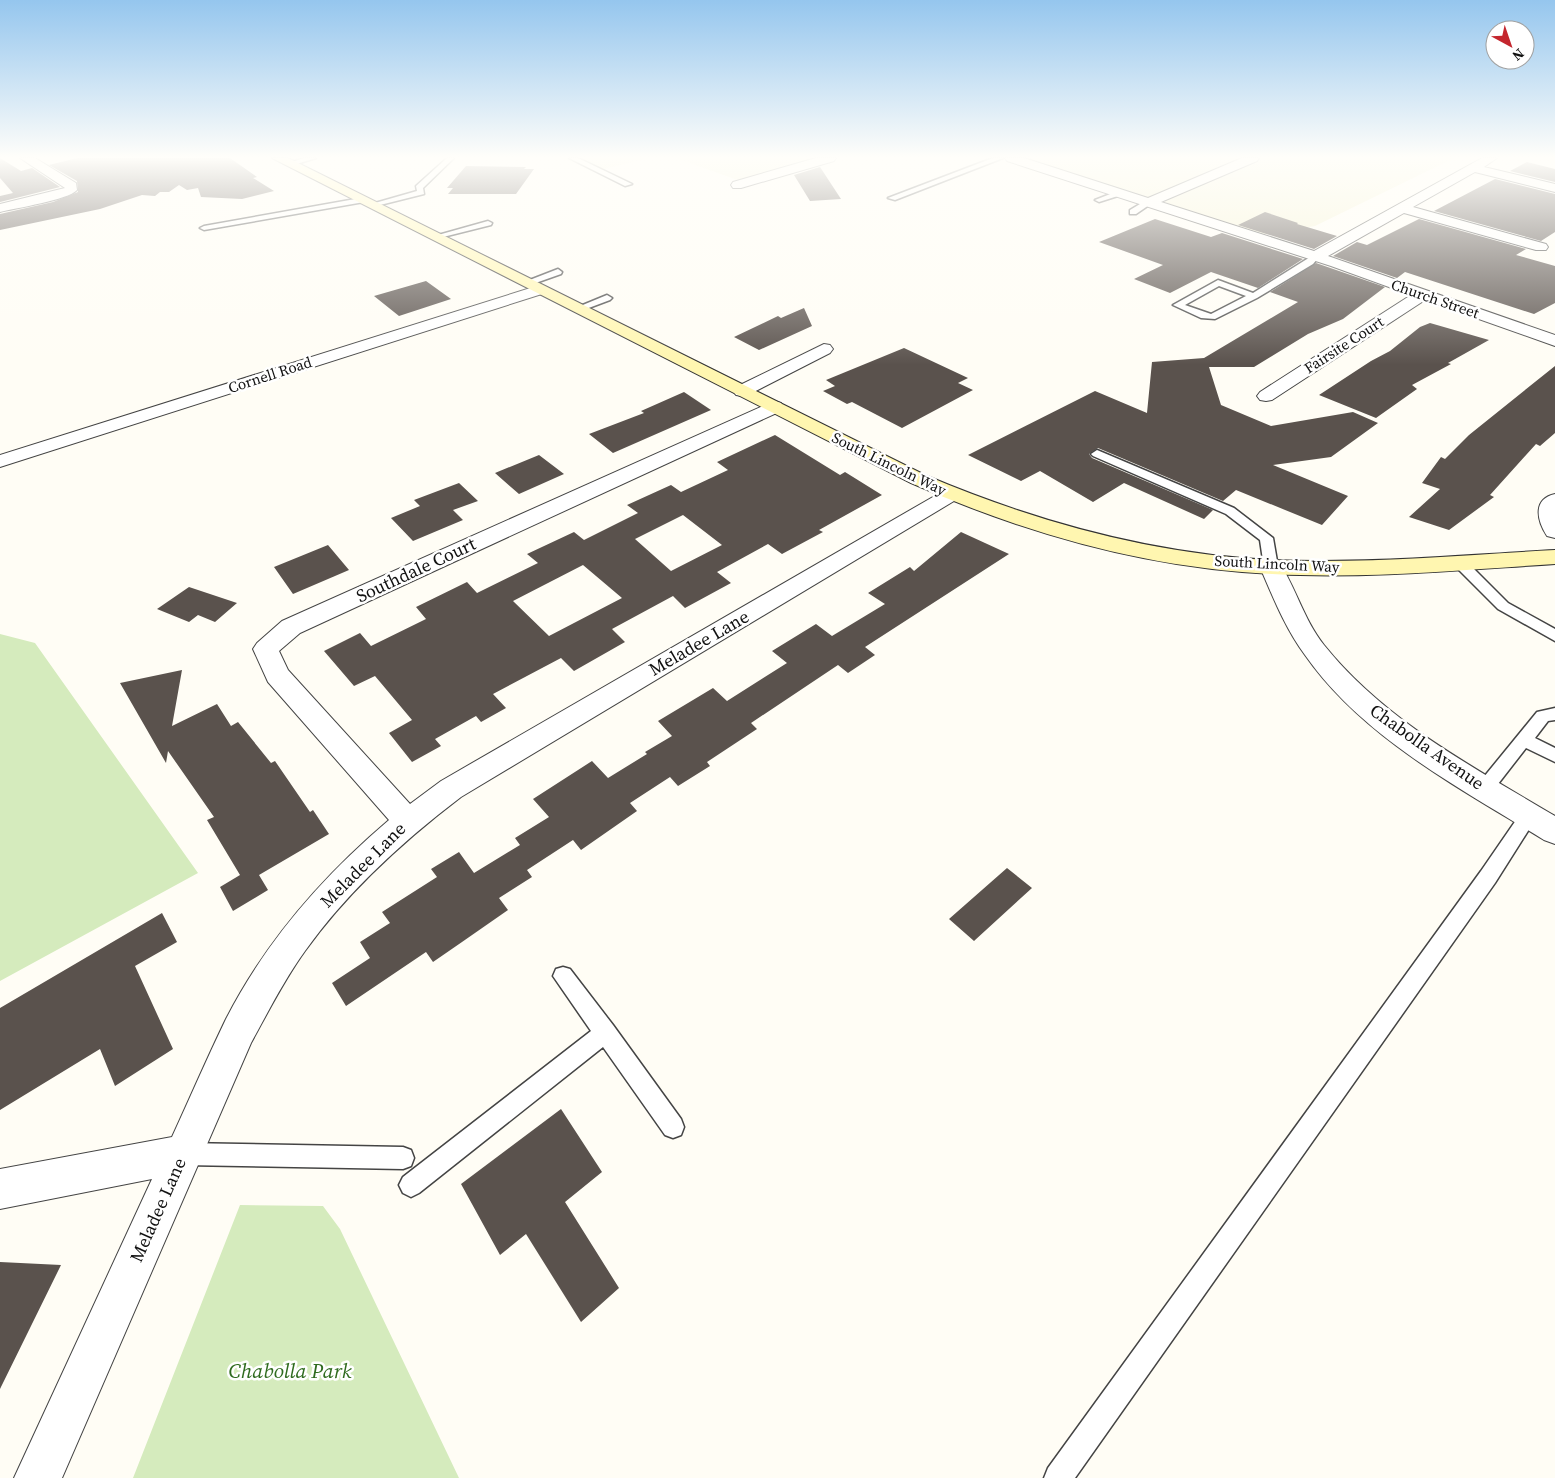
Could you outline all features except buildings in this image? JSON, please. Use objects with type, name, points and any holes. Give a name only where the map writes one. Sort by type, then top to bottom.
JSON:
[{"type":"main road","name":"South Lincoln Way","points":[[416,227],[952,494],[1038,526],[1094,541],[1152,553],[1271,567],[1332,568],[1555,557]]},
{"type":"street","name":"Church Street","points":[[1222,227],[1315,257],[1555,341]]},
{"type":"street","points":[[1315,257],[1368,227]]},
{"type":"street","points":[[1469,227],[1540,247]]},
{"type":"street","name":"Cornell Road","points":[[0,461],[533,286]]},
{"type":"street","name":"Fairsite Court","points":[[1266,396],[1423,294]]},
{"type":"street","points":[[742,391],[824,349]]},
{"type":"street","name":"Southdale Court","points":[[407,820],[277,675],[266,649],[291,627],[774,407]]},
{"type":"street","name":"Meladee Lane","points":[[38,1478],[239,1031],[275,967],[311,917],[355,868],[407,820],[451,789],[952,494]]},
{"type":"street","points":[[1555,500],[1550,505],[1548,516],[1555,531]]},
{"type":"street","name":"Chabolla Avenue","points":[[1271,567],[1297,621],[1315,650],[1334,673],[1362,701],[1396,729],[1485,788],[1555,831]]},
{"type":"street","points":[[0,1189],[183,1154]]},
{"type":"lane","points":[[204,228],[211,227]]},
{"type":"lane","points":[[436,237],[473,227]]},
{"type":"lane","points":[[1254,296],[1218,283],[1178,305],[1208,317],[1254,296],[1315,257]]},
{"type":"lane","points":[[533,286],[558,272]]},
{"type":"lane","points":[[578,309],[607,298]]},
{"type":"lane","points":[[1097,454],[1230,511],[1266,538],[1271,567]]},
{"type":"lane","points":[[1459,562],[1503,606],[1555,636]]},
{"type":"lane","points":[[1485,788],[1543,716],[1555,714]]},
{"type":"lane","points":[[1523,739],[1555,756]]},
{"type":"lane","points":[[1058,1478],[1488,877],[1529,815]]},
{"type":"lane","points":[[562,976],[606,1032],[673,1127]]},
{"type":"lane","points":[[411,1185],[606,1032]]},
{"type":"lane","points":[[183,1154],[403,1158]]},
{"type":"shaded area","points":[[1227,227],[1309,227],[1256,236]]},
{"type":"green space","points":[[0,634],[35,643],[198,873],[0,981]]},
{"type":"green space","name":"Chabolla Park","points":[[240,1205],[323,1206],[340,1229],[459,1478],[133,1478]]}]
